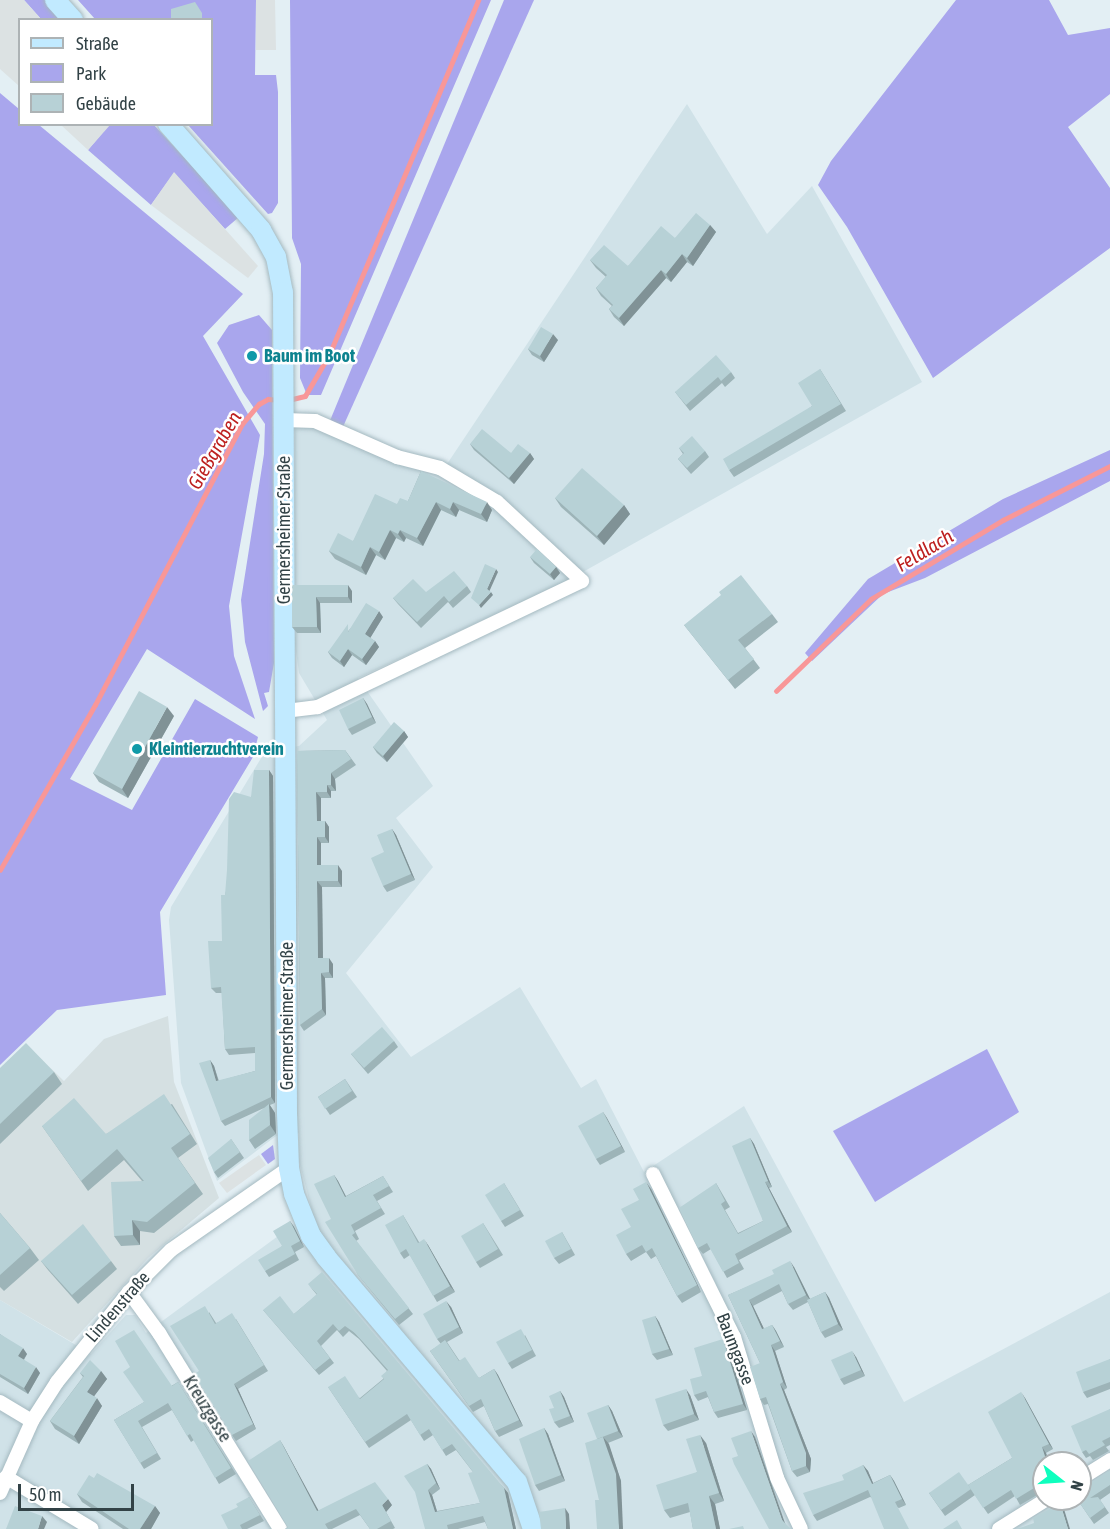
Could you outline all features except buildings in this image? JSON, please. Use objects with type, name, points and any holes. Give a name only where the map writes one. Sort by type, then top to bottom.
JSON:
[{"type":"street","points":[[55,0],[71,18]]},
{"type":"street","name":"Germersheimer Straße","points":[[170,126],[255,221],[276,257],[283,292],[288,1168],[311,1236],[503,1462],[528,1504],[533,1529]]},
{"type":"street","points":[[284,416],[315,421],[397,457],[440,468],[497,502],[582,581],[318,707],[286,711]]},
{"type":"street","name":"Lindenstraße","points":[[0,1493],[32,1421],[70,1364],[129,1292],[171,1250],[288,1168]]},
{"type":"street","name":"Baumgasse","points":[[653,1174],[734,1337],[777,1478],[801,1529]]},
{"type":"street","name":"Kreuzgasse","points":[[129,1292],[159,1333],[280,1529]]},
{"type":"street","points":[[0,1402],[32,1421]]},
{"type":"street","points":[[1092,1471],[1110,1460]]},
{"type":"street","points":[[6,1478],[92,1529]]},
{"type":"street","points":[[999,1529],[1032,1508]]},
{"type":"shaded area","points":[[0,0],[24,0],[40,18],[18,18],[18,85],[0,69]]},
{"type":"shaded area","points":[[256,0],[275,0],[276,50],[256,50]]},
{"type":"shaded area","points":[[687,104],[767,234],[812,186],[922,382],[565,582],[358,678],[433,786],[396,818],[433,867],[346,973],[411,1057],[520,987],[581,1088],[596,1079],[644,1172],[744,1106],[904,1402],[1110,1292],[1110,1529],[0,1529],[0,1300],[91,1354],[126,1315],[135,1315],[146,1333],[312,1211],[299,1161],[299,1133],[276,1136],[217,1181],[181,1083],[169,920],[171,907],[266,750],[299,746],[327,720],[299,673],[295,644],[295,426],[318,426],[441,473]]},
{"type":"shaded area","points":[[62,126],[109,126],[88,150]]},
{"type":"shaded area","points":[[174,172],[258,266],[248,278],[151,205]]},
{"type":"shaded area","points":[[168,1016],[174,1082],[219,1198],[148,1258],[72,1342],[0,1300],[0,1081],[32,1050],[64,1081],[104,1039]]},
{"type":"shaded area","points":[[259,1155],[266,1165],[227,1193],[219,1183]]},
{"type":"green space","points":[[24,0],[45,0],[61,18],[40,18]]},
{"type":"green space","points":[[78,0],[256,0],[255,75],[276,75],[278,92],[278,203],[272,213],[268,214],[189,126],[213,126],[213,18],[94,18]]},
{"type":"green space","points":[[290,0],[491,0],[321,395],[307,395],[300,378],[301,264],[292,238]]},
{"type":"green space","points":[[504,0],[534,0],[342,429],[329,423]]},
{"type":"green space","points":[[956,0],[1049,0],[1068,35],[1110,28],[1110,94],[1068,127],[1110,188],[1110,248],[933,378],[847,227],[818,185],[831,161]]},
{"type":"green space","points":[[0,93],[18,108],[18,126],[40,126],[243,294],[203,336],[260,435],[229,606],[234,656],[255,719],[147,649],[70,779],[132,810],[195,699],[258,737],[253,757],[160,912],[166,995],[57,1010],[0,1065]]},
{"type":"green space","points":[[108,126],[155,126],[239,217],[225,229],[174,173],[151,205],[88,150]]},
{"type":"green space","points":[[259,315],[272,330],[274,663],[269,692],[264,693],[268,706],[263,711],[245,642],[241,600],[264,454],[265,424],[243,392],[217,343],[229,325]]},
{"type":"green space","points":[[1110,450],[1110,481],[925,578],[883,594],[812,661],[805,653],[868,579],[1003,499]]},
{"type":"green space","points":[[987,1049],[1019,1112],[875,1202],[833,1131]]},
{"type":"green space","points":[[273,1145],[275,1159],[268,1164],[261,1154]]},
{"type":"waterway","name":"Gießgraben","points":[[288,400],[305,396],[329,355],[478,0]]},
{"type":"waterway","name":"Gießgraben","points":[[0,870],[95,705],[242,424],[259,404],[268,399],[280,400]]},
{"type":"waterway","name":"Feldlach","points":[[776,691],[871,599],[1003,520],[1110,466]]},
{"type":"place","name":"Baum im Boot","points":[[252,356]]},
{"type":"place","name":"Kleintierzuchtverein","points":[[137,749]]}]
